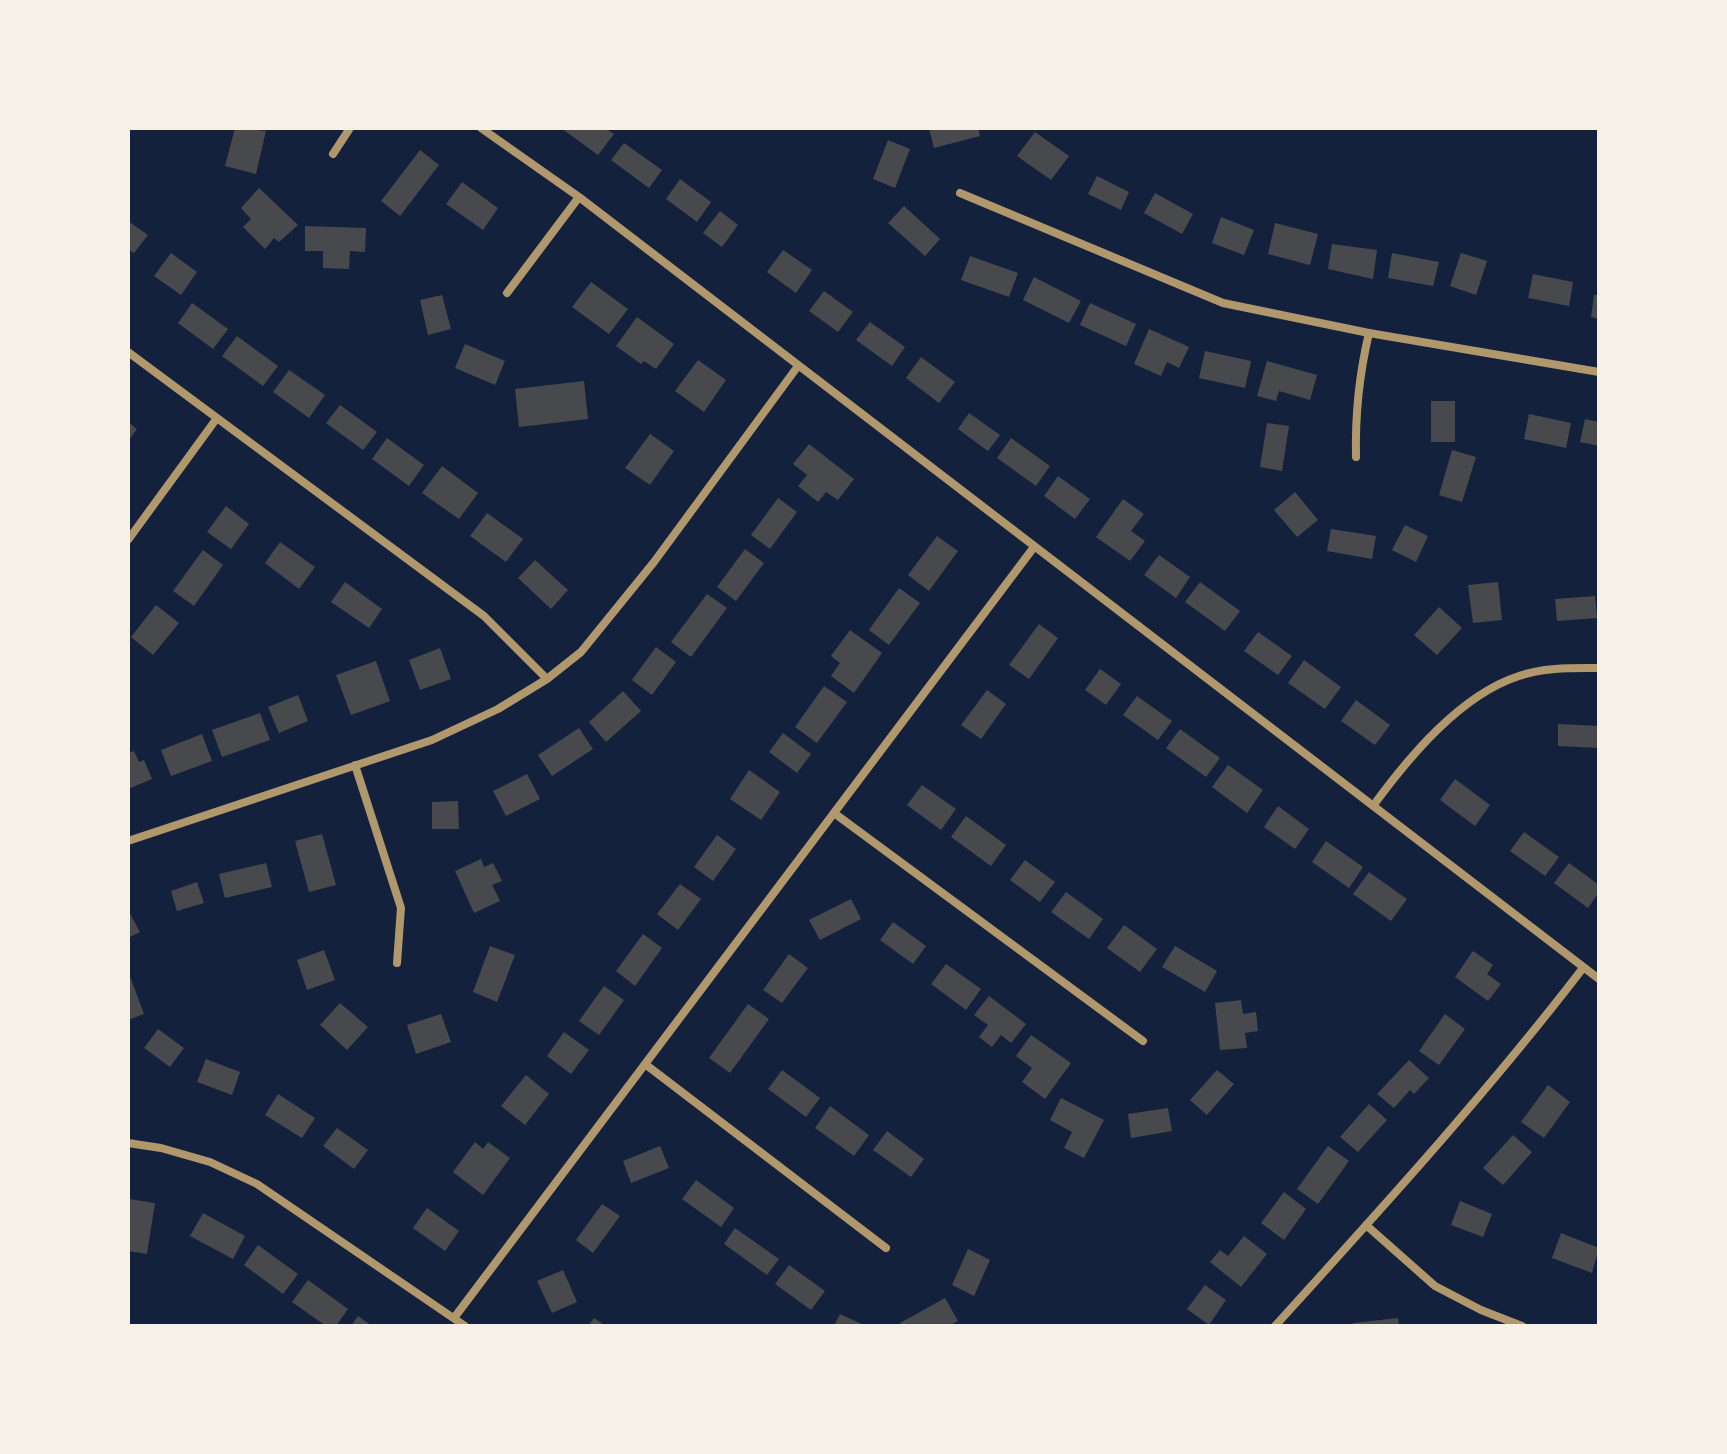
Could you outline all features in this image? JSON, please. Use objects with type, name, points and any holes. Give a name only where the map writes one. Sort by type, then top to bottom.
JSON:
[{"type":"street","points":[[333,154],[350,128]]},
{"type":"street","points":[[481,128],[579,197],[1599,979]]},
{"type":"street","points":[[960,193],[1223,303],[1369,333],[1599,372]]},
{"type":"street","points":[[507,293],[579,197]]},
{"type":"street","points":[[1356,457],[1356,398],[1369,333]]},
{"type":"street","points":[[128,352],[484,616],[547,679]]},
{"type":"street","points":[[128,841],[432,740],[498,709],[547,679],[581,652],[654,562],[798,366]]},
{"type":"street","points":[[128,540],[217,418]]},
{"type":"street","points":[[454,1318],[1034,547]]},
{"type":"street","points":[[1373,806],[1401,768],[1473,699],[1521,675],[1599,668]]},
{"type":"street","points":[[355,765],[401,908],[397,963]]},
{"type":"street","points":[[834,813],[1143,1041]]},
{"type":"street","points":[[1275,1326],[1536,1029],[1583,968]]},
{"type":"street","points":[[645,1064],[886,1248]]},
{"type":"street","points":[[128,1143],[161,1148],[210,1162],[257,1184],[465,1326]]},
{"type":"street","points":[[1366,1225],[1435,1286],[1481,1310],[1522,1326]]},
{"type":"building","points":[[235,128],[266,131],[256,174],[225,166]]},
{"type":"building","points":[[561,128],[605,128],[614,134],[598,155]]},
{"type":"building","points":[[929,128],[978,128],[980,136],[934,148]]},
{"type":"building","points":[[1035,132],[1069,156],[1051,180],[1017,156]]},
{"type":"building","points":[[888,140],[910,149],[895,188],[873,179]]},
{"type":"building","points":[[624,143],[662,170],[649,188],[611,160]]},
{"type":"building","points":[[420,150],[439,165],[400,216],[381,201]]},
{"type":"building","points":[[1097,176],[1129,192],[1121,210],[1088,194]]},
{"type":"building","points":[[680,179],[711,202],[697,222],[666,199]]},
{"type":"building","points":[[462,182],[498,208],[483,230],[446,204]]},
{"type":"building","points":[[259,188],[298,225],[279,242],[274,238],[265,249],[243,227],[251,219],[241,208]]},
{"type":"building","points":[[1155,193],[1193,214],[1182,234],[1144,213]]},
{"type":"building","points":[[904,206],[940,239],[925,256],[888,223]]},
{"type":"building","points":[[720,211],[738,225],[722,247],[703,233]]},
{"type":"building","points":[[1221,217],[1254,230],[1244,255],[1212,243]]},
{"type":"building","points":[[128,221],[148,235],[134,253],[128,249]]},
{"type":"building","points":[[1275,223],[1318,234],[1310,265],[1268,254]]},
{"type":"building","points":[[305,226],[366,228],[365,252],[350,251],[349,269],[323,268],[323,251],[305,251]]},
{"type":"building","points":[[1332,244],[1377,250],[1373,279],[1328,269]]},
{"type":"building","points":[[783,250],[812,270],[796,293],[767,272]]},
{"type":"building","points":[[171,253],[197,272],[181,295],[154,276]]},
{"type":"building","points":[[1392,253],[1439,262],[1433,286],[1388,278]]},
{"type":"building","points":[[1461,253],[1487,261],[1476,295],[1450,286]]},
{"type":"building","points":[[970,256],[1018,273],[1009,297],[961,280]]},
{"type":"building","points":[[1533,274],[1573,282],[1569,306],[1528,298]]},
{"type":"building","points":[[1034,277],[1081,301],[1069,323],[1023,300]]},
{"type":"building","points":[[591,282],[628,309],[609,334],[572,307]]},
{"type":"building","points":[[824,291],[853,312],[838,332],[809,311]]},
{"type":"building","points":[[442,295],[451,329],[428,335],[420,300]]},
{"type":"building","points":[[1594,295],[1599,295],[1599,319],[1591,317]]},
{"type":"building","points":[[192,303],[228,329],[213,349],[178,323]]},
{"type":"building","points":[[1090,303],[1136,324],[1126,346],[1080,325]]},
{"type":"building","points":[[637,317],[674,344],[656,369],[644,361],[641,364],[616,346]]},
{"type":"building","points":[[870,322],[905,347],[892,366],[856,340]]},
{"type":"building","points":[[1149,329],[1189,347],[1179,368],[1167,362],[1161,376],[1134,364]]},
{"type":"building","points":[[237,336],[278,366],[263,386],[222,356]]},
{"type":"building","points":[[465,344],[505,361],[495,385],[455,368]]},
{"type":"building","points":[[1205,351],[1251,361],[1245,388],[1199,378]]},
{"type":"building","points":[[921,357],[955,382],[939,403],[906,378]]},
{"type":"building","points":[[698,360],[726,380],[704,412],[675,391]]},
{"type":"building","points":[[1267,361],[1317,375],[1310,400],[1279,391],[1276,401],[1257,396]]},
{"type":"building","points":[[289,370],[325,395],[309,418],[273,392]]},
{"type":"building","points":[[584,381],[588,419],[519,427],[515,389]]},
{"type":"building","points":[[1431,401],[1455,401],[1455,442],[1431,442]]},
{"type":"building","points":[[340,405],[377,432],[363,450],[326,423]]},
{"type":"building","points":[[969,413],[1000,435],[988,451],[958,429]]},
{"type":"building","points":[[1529,414],[1571,423],[1566,448],[1524,439]]},
{"type":"building","points":[[1585,419],[1599,422],[1599,446],[1580,442]]},
{"type":"building","points":[[128,422],[137,429],[128,441]]},
{"type":"building","points":[[1267,423],[1289,426],[1282,471],[1260,467]]},
{"type":"building","points":[[650,434],[674,451],[650,485],[625,468]]},
{"type":"building","points":[[387,438],[424,465],[409,486],[372,459]]},
{"type":"building","points":[[1011,438],[1050,466],[1036,486],[997,458]]},
{"type":"building","points":[[809,444],[854,479],[838,500],[826,492],[818,502],[798,486],[807,475],[793,464]]},
{"type":"building","points":[[1452,450],[1476,457],[1462,502],[1439,495]]},
{"type":"building","points":[[442,466],[478,493],[459,519],[422,493]]},
{"type":"building","points":[[1058,476],[1090,499],[1075,519],[1044,496]]},
{"type":"building","points":[[1295,492],[1318,520],[1297,537],[1274,510]]},
{"type":"building","points":[[778,498],[797,512],[770,549],[751,535]]},
{"type":"building","points":[[1123,499],[1144,514],[1131,531],[1145,541],[1130,561],[1096,537]]},
{"type":"building","points":[[226,506],[249,524],[231,549],[207,532]]},
{"type":"building","points":[[487,513],[523,539],[506,562],[470,536]]},
{"type":"building","points":[[1405,525],[1428,536],[1416,562],[1392,550]]},
{"type":"building","points":[[1331,529],[1376,536],[1372,559],[1327,551]]},
{"type":"building","points":[[937,536],[958,551],[929,591],[908,575]]},
{"type":"building","points":[[280,542],[315,567],[299,589],[265,563]]},
{"type":"building","points":[[745,549],[764,563],[736,601],[717,587]]},
{"type":"building","points":[[203,550],[223,565],[194,606],[173,591]]},
{"type":"building","points":[[1159,555],[1190,577],[1176,598],[1144,575]]},
{"type":"building","points":[[535,560],[568,590],[551,609],[518,578]]},
{"type":"building","points":[[345,582],[382,609],[369,628],[331,602]]},
{"type":"building","points":[[1200,582],[1240,611],[1225,631],[1185,602]]},
{"type":"building","points":[[1498,582],[1502,620],[1473,623],[1468,585]]},
{"type":"building","points":[[899,588],[920,603],[889,645],[869,630]]},
{"type":"building","points":[[707,594],[727,608],[691,657],[671,642]]},
{"type":"building","points":[[1595,596],[1597,618],[1557,621],[1555,599]]},
{"type":"building","points":[[156,605],[179,623],[153,655],[131,637]]},
{"type":"building","points":[[1439,607],[1462,628],[1437,655],[1414,635]]},
{"type":"building","points":[[1039,624],[1058,638],[1029,679],[1009,665]]},
{"type":"building","points":[[850,630],[882,653],[854,693],[831,676],[840,663],[831,656]]},
{"type":"building","points":[[1258,632],[1292,656],[1278,675],[1244,651]]},
{"type":"building","points":[[656,647],[676,662],[652,695],[632,680]]},
{"type":"building","points":[[440,648],[451,679],[420,690],[409,660]]},
{"type":"building","points":[[1304,660],[1341,687],[1325,709],[1288,683]]},
{"type":"building","points":[[376,661],[390,701],[351,715],[336,675]]},
{"type":"building","points":[[1100,669],[1121,684],[1106,705],[1085,690]]},
{"type":"building","points":[[824,686],[847,702],[817,743],[795,727]]},
{"type":"building","points":[[987,690],[1006,704],[981,739],[961,725]]},
{"type":"building","points":[[623,691],[641,711],[606,742],[589,722]]},
{"type":"building","points":[[298,695],[308,721],[279,733],[268,707]]},
{"type":"building","points":[[1137,696],[1172,721],[1158,740],[1123,715]]},
{"type":"building","points":[[1356,700],[1390,725],[1375,745],[1341,721]]},
{"type":"building","points":[[260,713],[270,740],[222,757],[212,730]]},
{"type":"building","points":[[1558,724],[1599,726],[1599,748],[1558,746]]},
{"type":"building","points":[[579,728],[593,749],[552,776],[538,755]]},
{"type":"building","points":[[1180,729],[1220,758],[1206,777],[1166,748]]},
{"type":"building","points":[[783,733],[811,754],[797,773],[769,752]]},
{"type":"building","points":[[202,734],[212,761],[171,776],[161,750]]},
{"type":"building","points":[[134,751],[139,762],[144,760],[152,779],[128,789],[128,753]]},
{"type":"building","points":[[1228,765],[1263,790],[1247,813],[1212,787]]},
{"type":"building","points":[[749,770],[780,792],[761,820],[730,799]]},
{"type":"building","points":[[527,774],[540,799],[506,816],[493,791]]},
{"type":"building","points":[[1455,779],[1490,805],[1475,826],[1440,800]]},
{"type":"building","points":[[922,785],[956,809],[941,830],[907,805]]},
{"type":"building","points":[[458,801],[459,829],[432,829],[432,802]]},
{"type":"building","points":[[1278,806],[1309,829],[1295,849],[1264,827]]},
{"type":"building","points":[[966,816],[1006,845],[991,866],[951,837]]},
{"type":"building","points":[[1524,832],[1559,857],[1545,876],[1510,851]]},
{"type":"building","points":[[322,834],[336,885],[309,892],[295,841]]},
{"type":"building","points":[[717,835],[736,849],[713,881],[694,867]]},
{"type":"building","points":[[1326,841],[1363,867],[1349,888],[1312,862]]},
{"type":"building","points":[[481,859],[484,867],[493,863],[502,881],[492,885],[500,901],[474,913],[455,871]]},
{"type":"building","points":[[1025,860],[1055,882],[1040,902],[1010,880]]},
{"type":"building","points":[[266,863],[272,887],[225,898],[219,874]]},
{"type":"building","points":[[1569,863],[1599,885],[1599,892],[1588,908],[1554,883]]},
{"type":"building","points":[[1369,872],[1407,899],[1391,921],[1353,894]]},
{"type":"building","points":[[197,882],[204,903],[177,911],[171,891]]},
{"type":"building","points":[[680,884],[701,899],[678,930],[657,914]]},
{"type":"building","points":[[1066,892],[1103,919],[1089,939],[1051,912]]},
{"type":"building","points":[[851,899],[861,919],[820,940],[809,920]]},
{"type":"building","points":[[128,910],[140,932],[128,938]]},
{"type":"building","points":[[893,922],[926,946],[913,964],[880,940]]},
{"type":"building","points":[[1124,925],[1157,949],[1140,972],[1107,948]]},
{"type":"building","points":[[643,934],[662,948],[635,986],[616,971]]},
{"type":"building","points":[[490,946],[515,955],[497,1002],[473,992]]},
{"type":"building","points":[[1175,946],[1217,971],[1205,992],[1162,967]]},
{"type":"building","points":[[324,950],[335,980],[307,990],[297,960]]},
{"type":"building","points":[[1473,951],[1493,965],[1487,974],[1501,984],[1488,1001],[1455,977]]},
{"type":"building","points":[[789,954],[808,968],[782,1003],[763,990]]},
{"type":"building","points":[[946,964],[981,989],[966,1010],[931,984]]},
{"type":"building","points":[[128,971],[144,1014],[128,1020]]},
{"type":"building","points":[[604,986],[624,1000],[599,1035],[579,1021]]},
{"type":"building","points":[[989,996],[1026,1024],[1011,1043],[1001,1035],[992,1047],[979,1037],[988,1025],[974,1015]]},
{"type":"building","points":[[1241,1000],[1243,1014],[1256,1012],[1258,1031],[1245,1033],[1247,1048],[1220,1050],[1215,1003]]},
{"type":"building","points":[[340,1003],[368,1027],[347,1050],[320,1025]]},
{"type":"building","points":[[748,1004],[769,1019],[730,1073],[709,1058]]},
{"type":"building","points":[[441,1014],[451,1042],[416,1054],[407,1025]]},
{"type":"building","points":[[1445,1014],[1465,1029],[1439,1065],[1419,1051]]},
{"type":"building","points":[[158,1029],[184,1048],[170,1067],[144,1048]]},
{"type":"building","points":[[564,1032],[589,1050],[571,1074],[547,1056]]},
{"type":"building","points":[[1031,1035],[1071,1063],[1045,1099],[1022,1082],[1032,1068],[1016,1056]]},
{"type":"building","points":[[206,1059],[240,1072],[232,1095],[197,1082]]},
{"type":"building","points":[[1409,1060],[1429,1078],[1414,1094],[1410,1090],[1394,1108],[1377,1094]]},
{"type":"building","points":[[782,1070],[820,1098],[806,1117],[768,1089]]},
{"type":"building","points":[[1217,1070],[1234,1084],[1207,1115],[1190,1100]]},
{"type":"building","points":[[526,1075],[549,1094],[525,1125],[501,1106]]},
{"type":"building","points":[[1548,1085],[1570,1102],[1544,1138],[1521,1122]]},
{"type":"building","points":[[278,1094],[315,1118],[302,1138],[265,1115]]},
{"type":"building","points":[[1061,1098],[1104,1120],[1084,1158],[1064,1148],[1072,1132],[1050,1120]]},
{"type":"building","points":[[1369,1104],[1387,1120],[1358,1152],[1340,1137]]},
{"type":"building","points":[[830,1106],[869,1135],[854,1156],[815,1128]]},
{"type":"building","points":[[1168,1108],[1172,1131],[1131,1138],[1128,1114]]},
{"type":"building","points":[[337,1128],[368,1150],[354,1169],[323,1146]]},
{"type":"building","points":[[887,1131],[924,1159],[911,1177],[873,1150]]},
{"type":"building","points":[[1513,1135],[1532,1152],[1503,1185],[1483,1168]]},
{"type":"building","points":[[475,1142],[483,1149],[488,1142],[510,1158],[483,1195],[453,1172]]},
{"type":"building","points":[[660,1146],[669,1168],[631,1183],[623,1161]]},
{"type":"building","points":[[1328,1146],[1349,1161],[1318,1204],[1297,1189]]},
{"type":"building","points":[[696,1180],[734,1208],[721,1227],[682,1199]]},
{"type":"building","points":[[1284,1192],[1306,1209],[1284,1240],[1261,1223]]},
{"type":"building","points":[[129,1199],[155,1203],[147,1254],[128,1251]]},
{"type":"building","points":[[1460,1201],[1492,1214],[1483,1237],[1451,1225]]},
{"type":"building","points":[[602,1204],[620,1216],[593,1253],[576,1240]]},
{"type":"building","points":[[427,1208],[459,1231],[445,1251],[413,1228]]},
{"type":"building","points":[[203,1213],[245,1236],[233,1259],[190,1236]]},
{"type":"building","points":[[735,1228],[779,1259],[767,1275],[724,1244]]},
{"type":"building","points":[[1561,1233],[1599,1248],[1592,1273],[1552,1258]]},
{"type":"building","points":[[1244,1236],[1267,1254],[1241,1287],[1210,1262],[1220,1250],[1228,1256]]},
{"type":"building","points":[[258,1245],[298,1274],[283,1294],[244,1265]]},
{"type":"building","points":[[968,1249],[990,1260],[974,1296],[952,1285]]},
{"type":"building","points":[[789,1265],[825,1291],[811,1310],[775,1284]]},
{"type":"building","points":[[563,1270],[577,1302],[552,1313],[537,1281]]},
{"type":"building","points":[[308,1280],[348,1309],[336,1326],[326,1326],[292,1302]]},
{"type":"building","points":[[1205,1285],[1226,1300],[1209,1325],[1187,1309]]},
{"type":"building","points":[[945,1298],[958,1321],[949,1326],[902,1326],[900,1323]]},
{"type":"building","points":[[840,1314],[866,1326],[834,1326]]},
{"type":"building","points":[[358,1316],[372,1326],[351,1326]]},
{"type":"building","points":[[594,1318],[606,1326],[588,1326]]},
{"type":"building","points":[[1398,1318],[1399,1326],[1353,1326],[1353,1323]]}]
